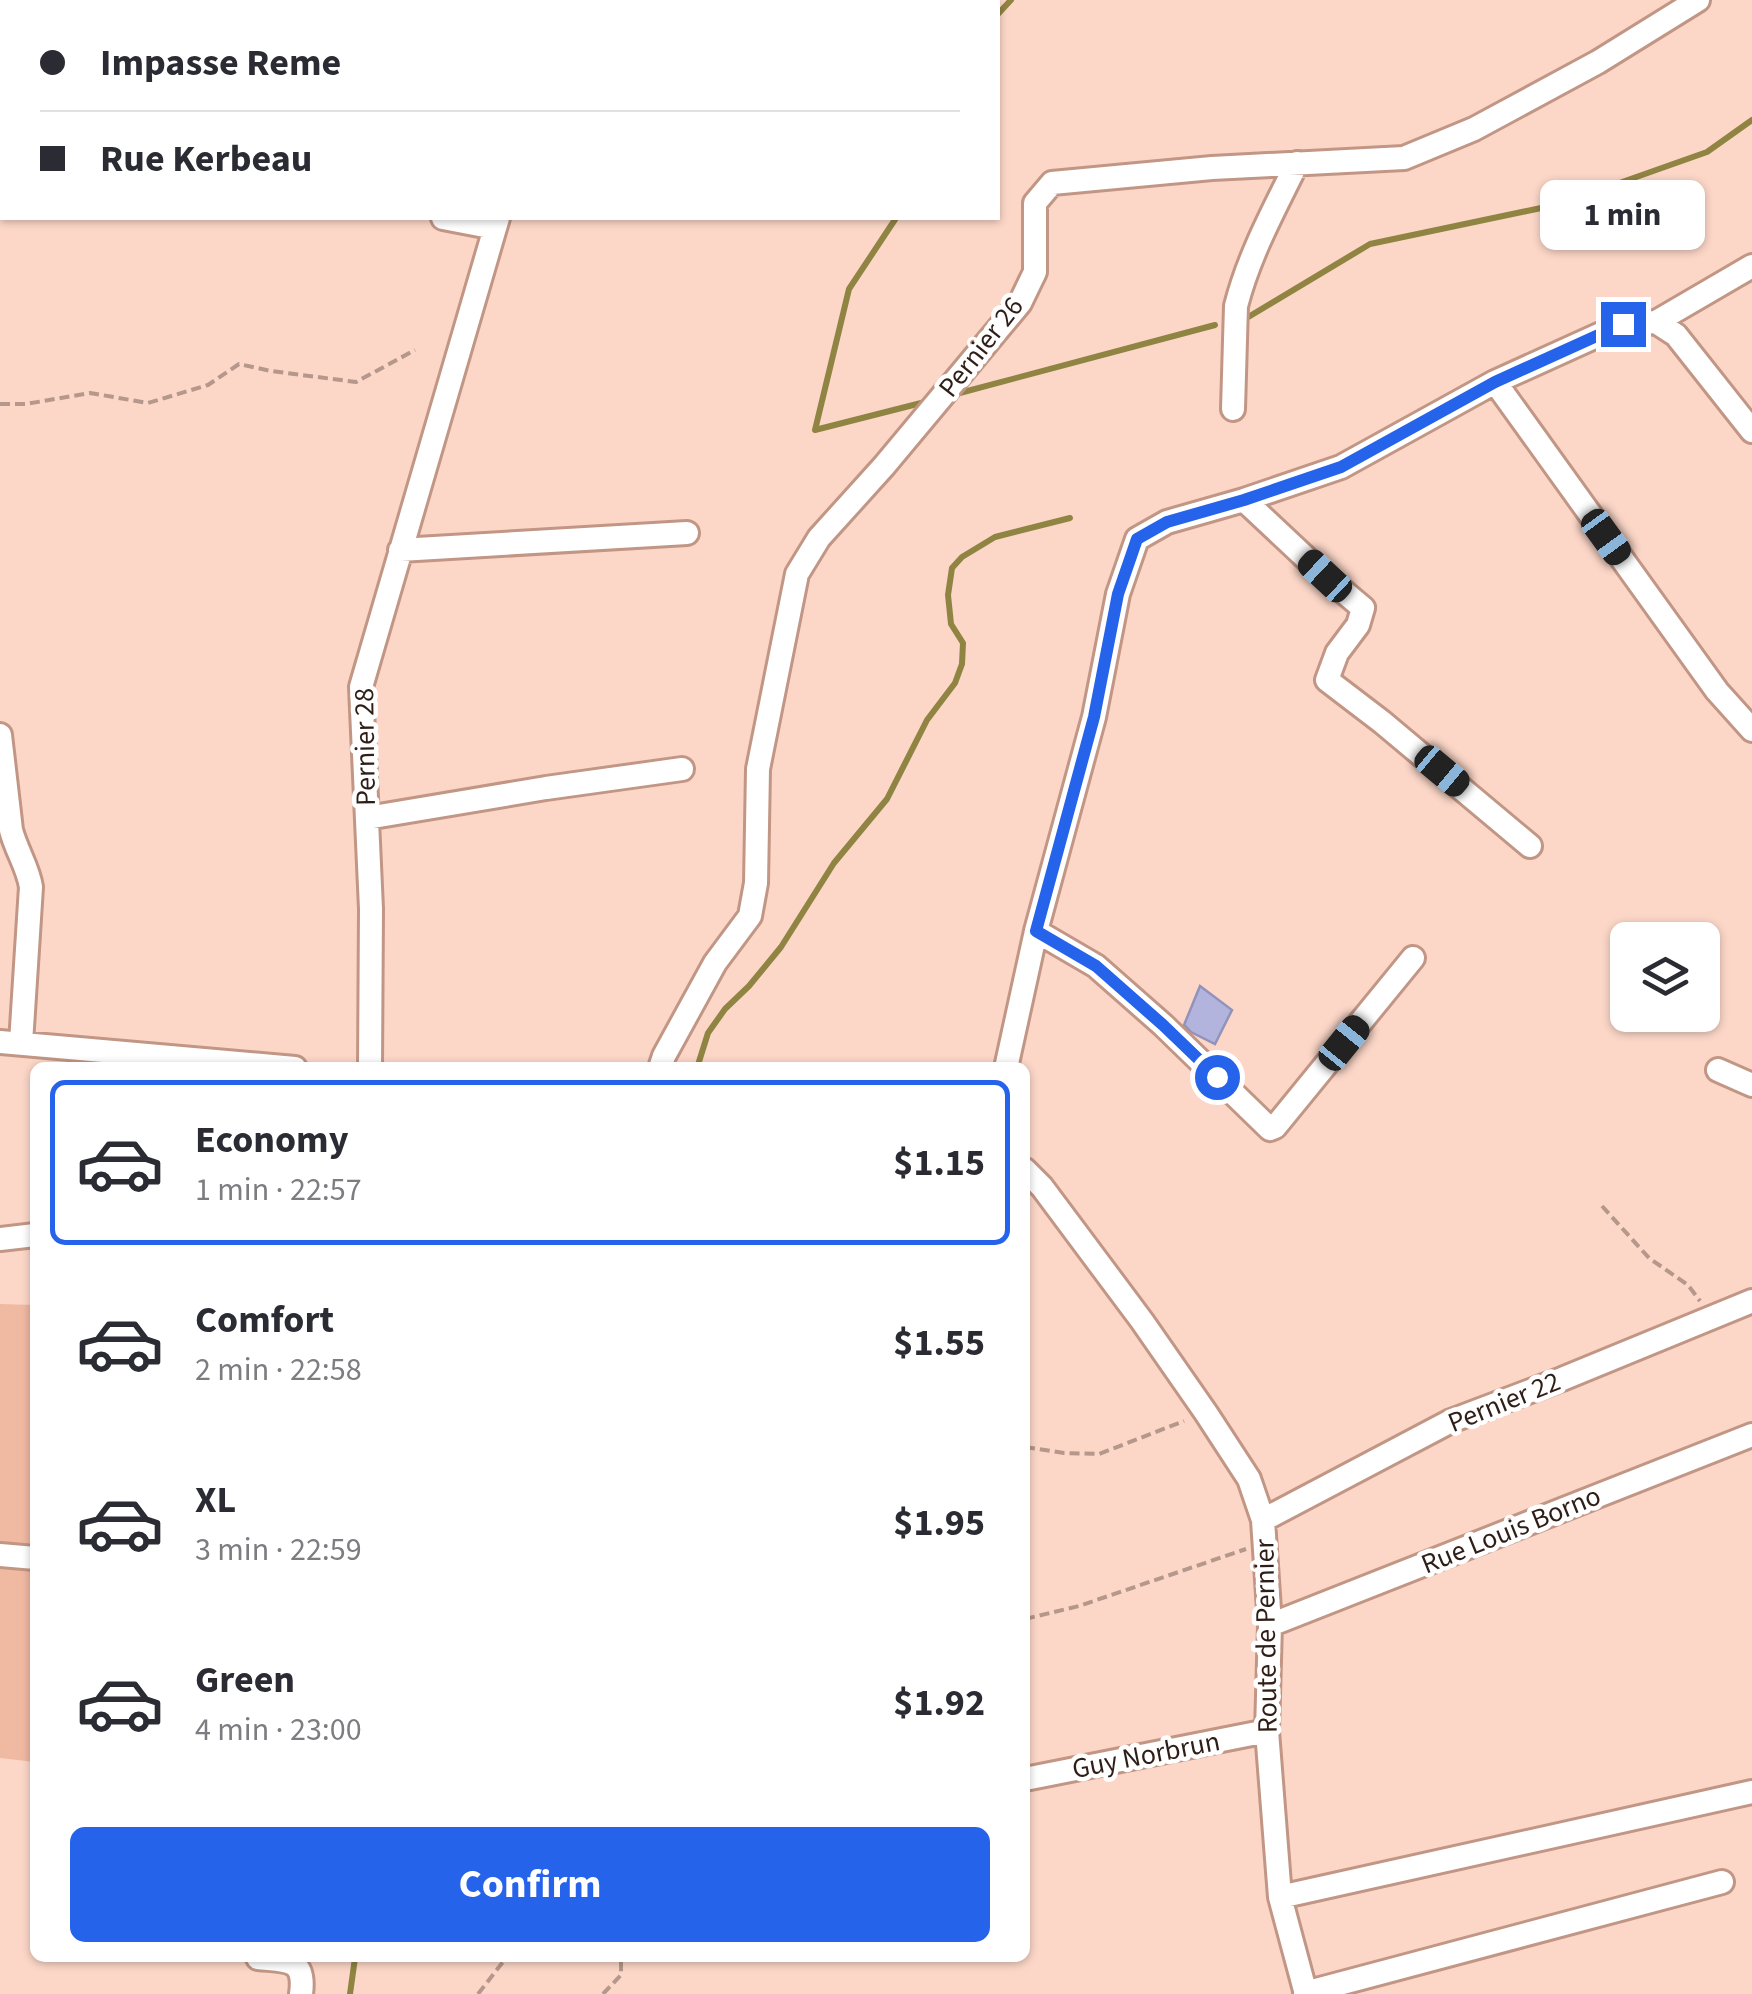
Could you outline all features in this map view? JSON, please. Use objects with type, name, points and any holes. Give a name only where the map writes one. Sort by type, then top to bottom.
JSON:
[{"type":"street","name":"Pernier 26","points":[[662,1062],[715,962],[750,916],[756,883],[758,769],[797,574],[819,538],[1020,303],[1036,272],[1035,202],[1052,183],[1164,172],[1404,158],[1474,130],[1598,62],[1698,0]]},
{"type":"street","points":[[1233,408],[1236,306],[1258,240],[1298,164]]},
{"type":"street","points":[[464,220],[497,223]]},
{"type":"street","name":"Pernier 28","points":[[370,1062],[371,909],[361,687],[497,223]]},
{"type":"street","points":[[1007,1062],[1036,931],[1094,717],[1118,594],[1137,539],[1167,522],[1341,467],[1495,382],[1623,324],[1656,322],[1752,266]]},
{"type":"street","points":[[1656,322],[1676,334],[1752,431]]},
{"type":"street","points":[[1495,382],[1716,691],[1752,730]]},
{"type":"street","points":[[1244,500],[1363,608],[1358,626],[1337,653],[1327,680],[1530,846]]},
{"type":"street","points":[[400,550],[687,533]]},
{"type":"street","points":[[0,736],[14,845],[31,887],[10,1043],[227,1062]]},
{"type":"street","points":[[367,818],[682,769]]},
{"type":"street","points":[[1036,931],[1096,966],[1270,1128],[1275,1127],[1413,958]]},
{"type":"street","points":[[1718,1070],[1752,1085]]},
{"type":"street","name":"Route de Pernier","points":[[1030,1175],[1131,1306],[1249,1479],[1264,1531],[1270,1625],[1267,1731],[1280,1897],[1306,1993]]},
{"type":"street","points":[[0,1238],[30,1235]]},
{"type":"street","name":"Pernier 22","points":[[1264,1531],[1451,1421],[1752,1302]]},
{"type":"street","name":"Rue Louis Borno","points":[[1270,1625],[1752,1435]]},
{"type":"street","points":[[0,1555],[30,1558]]},
{"type":"street","name":"Guy Norbrun","points":[[1030,1778],[1267,1731]]},
{"type":"street","points":[[1280,1897],[1752,1792]]},
{"type":"street","points":[[1306,1993],[1722,1882]]},
{"type":"street","points":[[292,1962],[303,1981],[301,1994]]},
{"type":"path","points":[[0,404],[26,404],[90,392],[148,403],[208,385],[239,364],[356,382],[416,350]]},
{"type":"path","points":[[1602,1206],[1649,1258],[1688,1285],[1700,1299],[1694,1326]]},
{"type":"path","points":[[1030,1449],[1099,1454],[1206,1413]]},
{"type":"path","points":[[1030,1619],[1079,1606],[1264,1531]]},
{"type":"path","points":[[478,1994],[503,1962]]},
{"type":"path","points":[[603,1994],[621,1976],[621,1962]]},
{"type":"shaded area","points":[[0,1304],[30,1305],[30,1761],[0,1758]]},
{"type":"building","points":[[1200,986],[1232,1010],[1215,1044],[1184,1025]]},
{"type":"waterway","points":[[1000,12],[1011,0]]},
{"type":"waterway","points":[[1245,319],[1370,244],[1560,204],[1707,152],[1752,120]]},
{"type":"waterway","points":[[895,220],[849,289],[815,430],[929,401]]},
{"type":"waterway","points":[[956,394],[1215,325]]},
{"type":"waterway","points":[[699,1062],[708,1033],[781,947],[834,863],[887,799],[927,720],[955,683],[962,664],[963,643],[951,624],[948,595],[952,568],[962,557],[995,537],[1070,518]]},
{"type":"waterway","points":[[350,1994],[354,1962]]},
{"type":"route","points":[[1217,1077],[1096,966],[1036,931],[1094,717],[1118,594],[1137,539],[1167,522],[1341,467],[1495,382],[1623,324]]}]
